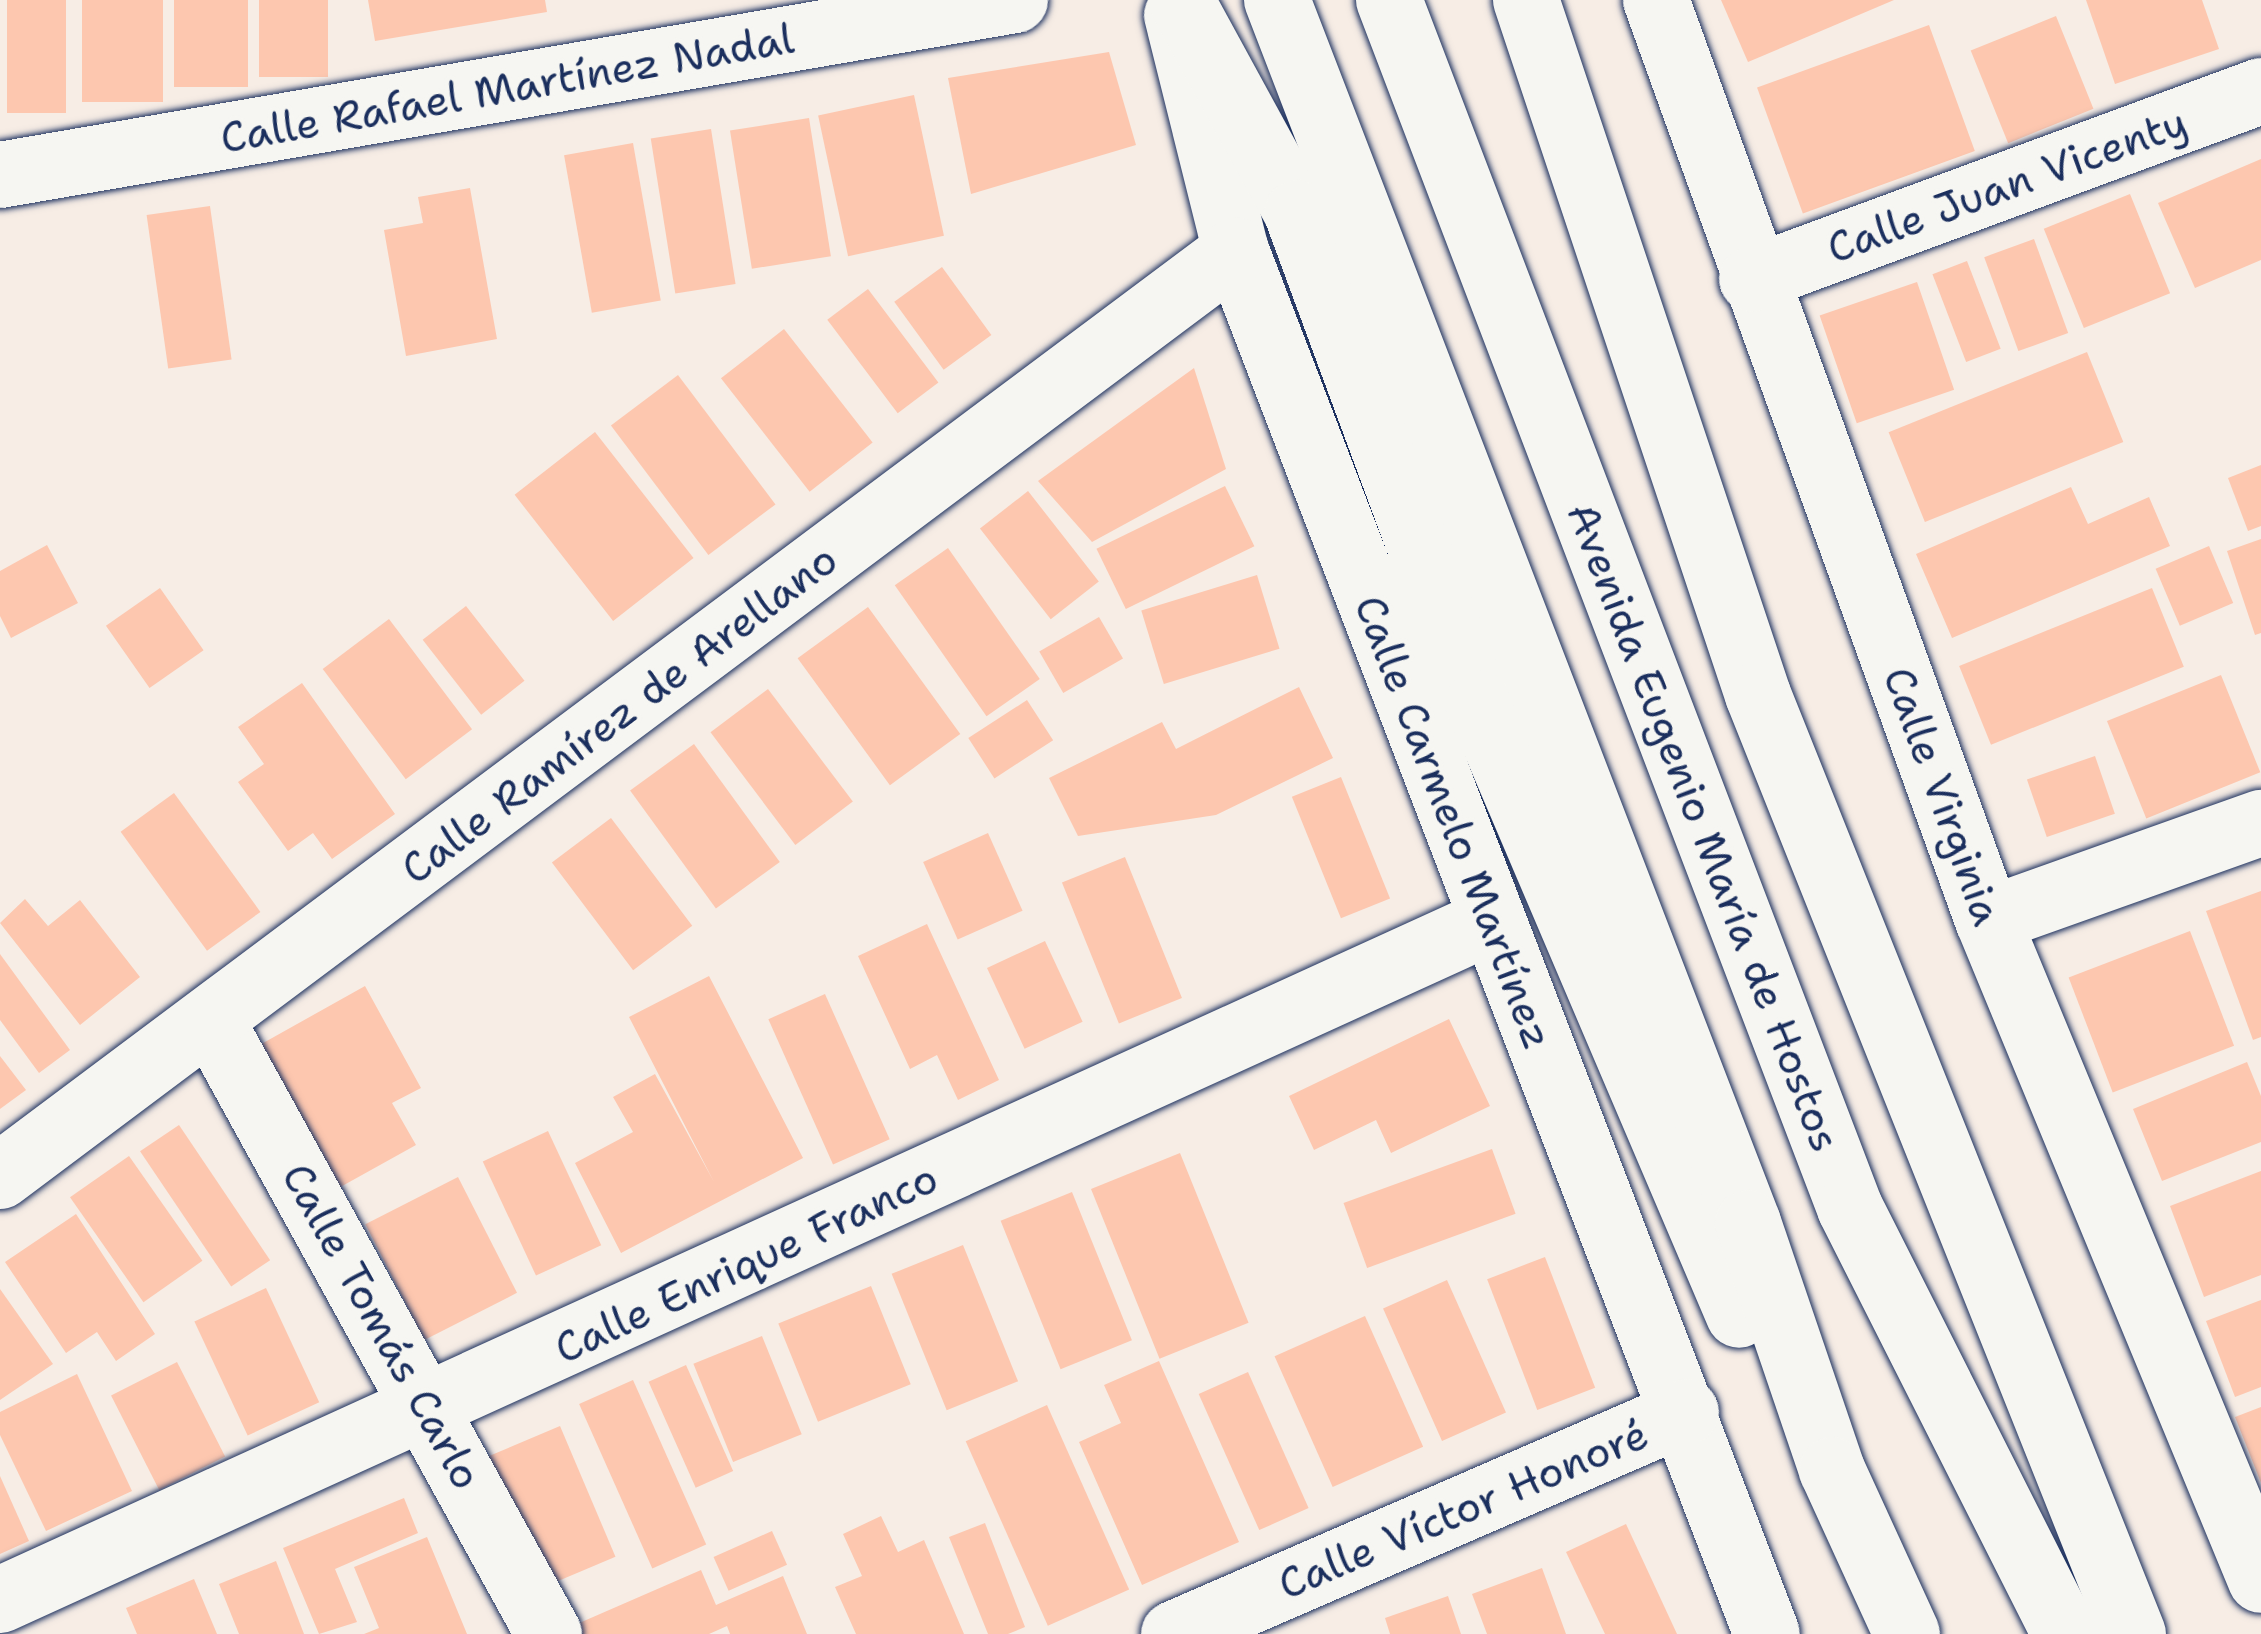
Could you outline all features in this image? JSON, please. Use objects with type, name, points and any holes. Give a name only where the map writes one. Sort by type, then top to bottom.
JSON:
[{"type":"main road","name":"Calle Rafael Martínez Nadal","points":[[0,175],[1015,0]]},
{"type":"main road","name":"Calle Carmelo Martínez","points":[[1177,0],[1236,251],[1490,922],[1686,1412],[1768,1634]]},
{"type":"main road","points":[[1177,0],[1297,213],[1478,703],[1733,1306],[1832,1470]]},
{"type":"main road","points":[[1276,0],[1748,1223],[1832,1470],[1907,1634]]},
{"type":"main road","name":"Avenida Eugenio María de Hostos","points":[[1389,0],[1850,1208],[2066,1634]]},
{"type":"main road","points":[[1526,0],[1757,695],[2133,1634]]},
{"type":"main road","name":"Calle Virginia","points":[[1656,0],[1752,279],[1988,920],[2261,1580]]},
{"type":"main road","name":"Calle Juan Vicenty","points":[[1752,279],[2261,92]]},
{"type":"main road","name":"Calle Ramírez de Arellano","points":[[0,1176],[1236,251]]},
{"type":"main road","points":[[1988,920],[2261,823]]},
{"type":"main road","name":"Calle Enrique Franco","points":[[0,1600],[1490,922]]},
{"type":"main road","name":"Calle Tomás Carlo","points":[[211,1021],[430,1408],[549,1634]]},
{"type":"main road","name":"Calle Víctor Honoré","points":[[1174,1634],[1686,1412]]},
{"type":"building","points":[[7,0],[66,0],[66,113],[7,113]]},
{"type":"building","points":[[82,0],[163,0],[163,102],[82,102]]},
{"type":"building","points":[[174,0],[248,0],[248,87],[174,87]]},
{"type":"building","points":[[259,0],[328,0],[328,77],[259,77]]},
{"type":"building","points":[[368,0],[545,0],[547,12],[375,41]]},
{"type":"building","points":[[1721,0],[1894,0],[1748,62]]},
{"type":"building","points":[[2086,0],[2202,0],[2219,49],[2115,84]]},
{"type":"building","points":[[2056,16],[2093,109],[2008,143],[1971,50]]},
{"type":"building","points":[[1929,25],[1975,151],[1803,214],[1757,88]]},
{"type":"building","points":[[1109,52],[1136,145],[971,194],[948,78]]},
{"type":"building","points":[[914,95],[944,236],[848,256],[818,115]]},
{"type":"building","points":[[809,118],[831,256],[752,269],[730,131]]},
{"type":"building","points":[[711,129],[736,284],[675,294],[651,139]]},
{"type":"building","points":[[633,143],[661,301],[592,313],[564,155]]},
{"type":"building","points":[[2261,159],[2261,260],[2195,288],[2158,203]]},
{"type":"building","points":[[470,188],[497,339],[406,356],[384,230],[423,223],[418,197]]},
{"type":"building","points":[[2130,194],[2170,293],[2084,328],[2044,229]]},
{"type":"building","points":[[210,206],[232,359],[168,368],[147,215]]},
{"type":"building","points":[[2034,239],[2068,333],[2018,351],[1984,257]]},
{"type":"building","points":[[1967,261],[2001,349],[1966,362],[1932,274]]},
{"type":"building","points":[[942,267],[991,335],[944,370],[894,302]]},
{"type":"building","points":[[1917,282],[1954,390],[1857,423],[1820,316]]},
{"type":"building","points":[[868,289],[938,382],[898,413],[827,320]]},
{"type":"building","points":[[784,329],[873,442],[810,492],[721,378]]},
{"type":"building","points":[[2087,352],[2123,442],[1925,522],[1889,432]]},
{"type":"building","points":[[1194,368],[1226,469],[1092,542],[1038,481]]},
{"type":"building","points":[[678,375],[775,504],[708,555],[611,426]]},
{"type":"building","points":[[595,432],[694,558],[613,621],[515,495]]},
{"type":"building","points":[[2261,465],[2261,526],[2248,531],[2228,478]]},
{"type":"building","points":[[1225,486],[1254,546],[1126,609],[1096,549]]},
{"type":"building","points":[[2071,487],[2088,524],[2149,497],[2170,546],[1952,638],[1916,554]]},
{"type":"building","points":[[1028,491],[1099,582],[1051,619],[980,529]]},
{"type":"building","points":[[2261,539],[2261,633],[2255,635],[2227,551]]},
{"type":"building","points":[[47,545],[78,603],[11,638],[0,616],[0,571]]},
{"type":"building","points":[[2209,546],[2233,603],[2180,626],[2156,569]]},
{"type":"building","points":[[948,548],[1040,679],[987,716],[895,585]]},
{"type":"building","points":[[1257,575],[1280,649],[1164,684],[1141,610]]},
{"type":"building","points":[[160,588],[204,650],[150,688],[106,626]]},
{"type":"building","points":[[2152,588],[2184,667],[1991,745],[1959,666]]},
{"type":"building","points":[[466,606],[524,681],[481,715],[423,640]]},
{"type":"building","points":[[868,607],[960,734],[890,785],[798,658]]},
{"type":"building","points":[[1099,617],[1123,659],[1063,693],[1039,652]]},
{"type":"building","points":[[389,619],[472,729],[406,779],[323,669]]},
{"type":"building","points":[[2221,675],[2260,772],[2146,818],[2107,721]]},
{"type":"building","points":[[302,683],[395,814],[332,859],[313,833],[288,851],[238,782],[264,764],[238,727]]},
{"type":"building","points":[[1299,687],[1333,758],[1216,815],[1078,836],[1049,778],[1162,722],[1176,749]]},
{"type":"building","points":[[768,689],[853,802],[795,845],[710,732]]},
{"type":"building","points":[[1027,700],[1053,740],[994,778],[968,738]]},
{"type":"building","points":[[694,744],[780,862],[716,909],[630,790]]},
{"type":"building","points":[[2095,756],[2115,814],[2047,837],[2027,779]]},
{"type":"building","points":[[1341,777],[1390,898],[1341,918],[1292,797]]},
{"type":"building","points":[[174,793],[260,912],[207,951],[121,832]]},
{"type":"building","points":[[611,818],[692,926],[633,970],[552,863]]},
{"type":"building","points":[[988,833],[1023,911],[958,940],[923,862]]},
{"type":"building","points":[[1125,857],[1182,998],[1119,1023],[1062,882]]},
{"type":"building","points":[[2261,891],[2261,1037],[2253,1040],[2206,911]]},
{"type":"building","points":[[25,899],[48,926],[80,900],[140,977],[80,1025],[0,923]]},
{"type":"building","points":[[927,924],[999,1080],[958,1100],[937,1055],[910,1069],[858,956]]},
{"type":"building","points":[[2190,931],[2234,1046],[2113,1092],[2069,978]]},
{"type":"building","points":[[1045,941],[1083,1022],[1025,1049],[987,968]]},
{"type":"building","points":[[0,954],[70,1050],[39,1073],[0,1020]]},
{"type":"building","points":[[709,976],[803,1158],[621,1253],[575,1163],[633,1132],[613,1097],[655,1074],[714,1182],[629,1017]]},
{"type":"building","points":[[365,986],[421,1088],[392,1103],[416,1145],[335,1190],[256,1047]]},
{"type":"building","points":[[825,994],[890,1139],[833,1164],[768,1019]]},
{"type":"building","points":[[1449,1019],[1490,1106],[1391,1153],[1376,1120],[1314,1150],[1289,1096]]},
{"type":"building","points":[[0,1056],[26,1090],[0,1109]]},
{"type":"building","points":[[2247,1062],[2261,1096],[2261,1142],[2162,1181],[2133,1109]]},
{"type":"building","points":[[179,1125],[270,1260],[231,1286],[140,1151]]},
{"type":"building","points":[[548,1131],[601,1245],[536,1276],[483,1161]]},
{"type":"building","points":[[1492,1149],[1516,1214],[1367,1268],[1344,1203]]},
{"type":"building","points":[[1180,1153],[1249,1323],[1160,1359],[1091,1189]]},
{"type":"building","points":[[129,1156],[202,1261],[143,1302],[70,1197]]},
{"type":"building","points":[[2261,1171],[2261,1275],[2204,1297],[2170,1206]]},
{"type":"building","points":[[458,1177],[517,1293],[424,1340],[365,1224]]},
{"type":"building","points":[[1072,1192],[1132,1340],[1061,1369],[1001,1221]]},
{"type":"building","points":[[76,1214],[155,1334],[116,1361],[97,1332],[66,1353],[5,1262]]},
{"type":"building","points":[[963,1245],[1018,1381],[947,1410],[892,1274]]},
{"type":"building","points":[[1545,1257],[1595,1388],[1537,1410],[1487,1279]]},
{"type":"building","points":[[1447,1280],[1506,1412],[1442,1441],[1383,1308]]},
{"type":"building","points":[[871,1286],[911,1384],[818,1422],[778,1323]]},
{"type":"building","points":[[266,1288],[319,1402],[248,1436],[194,1321]]},
{"type":"building","points":[[0,1289],[53,1364],[0,1400]]},
{"type":"building","points":[[2261,1300],[2261,1387],[2235,1397],[2206,1321]]},
{"type":"building","points":[[1365,1316],[1423,1447],[1333,1487],[1275,1356]]},
{"type":"building","points":[[762,1336],[802,1434],[733,1462],[693,1364]]},
{"type":"building","points":[[1159,1361],[1239,1542],[1142,1585],[1079,1442],[1121,1423],[1104,1385]]},
{"type":"building","points":[[177,1362],[225,1456],[159,1490],[111,1396]]},
{"type":"building","points":[[686,1365],[733,1471],[696,1488],[649,1382]]},
{"type":"building","points":[[1248,1372],[1309,1508],[1259,1530],[1199,1394]]},
{"type":"building","points":[[77,1374],[132,1491],[46,1531],[0,1435],[0,1412]]},
{"type":"building","points":[[633,1380],[706,1544],[652,1568],[579,1404]]},
{"type":"building","points":[[1047,1405],[1129,1590],[1048,1626],[966,1441]]},
{"type":"building","points":[[2261,1407],[2261,1483],[2235,1417]]},
{"type":"building","points":[[560,1426],[615,1557],[543,1588],[487,1457]]},
{"type":"building","points":[[0,1476],[29,1541],[0,1554]]},
{"type":"building","points":[[404,1498],[418,1533],[335,1569],[357,1622],[319,1634],[283,1548]]},
{"type":"building","points":[[881,1516],[898,1552],[924,1540],[964,1634],[856,1634],[835,1587],[862,1576],[843,1534]]},
{"type":"building","points":[[985,1523],[1025,1627],[1008,1634],[988,1634],[949,1537]]},
{"type":"building","points":[[1626,1524],[1677,1634],[1605,1634],[1566,1552]]},
{"type":"building","points":[[772,1531],[787,1565],[729,1591],[714,1557]]},
{"type":"building","points":[[427,1537],[467,1634],[364,1634],[379,1628],[354,1567]]},
{"type":"building","points":[[276,1561],[304,1634],[239,1634],[219,1584]]},
{"type":"building","points":[[1542,1568],[1566,1634],[1487,1634],[1472,1594]]},
{"type":"building","points":[[701,1570],[716,1605],[783,1576],[807,1634],[730,1634],[727,1626],[709,1634],[581,1634],[577,1624]]},
{"type":"building","points":[[194,1579],[217,1634],[137,1634],[126,1608]]},
{"type":"building","points":[[1448,1596],[1461,1634],[1390,1634],[1385,1618]]}]
